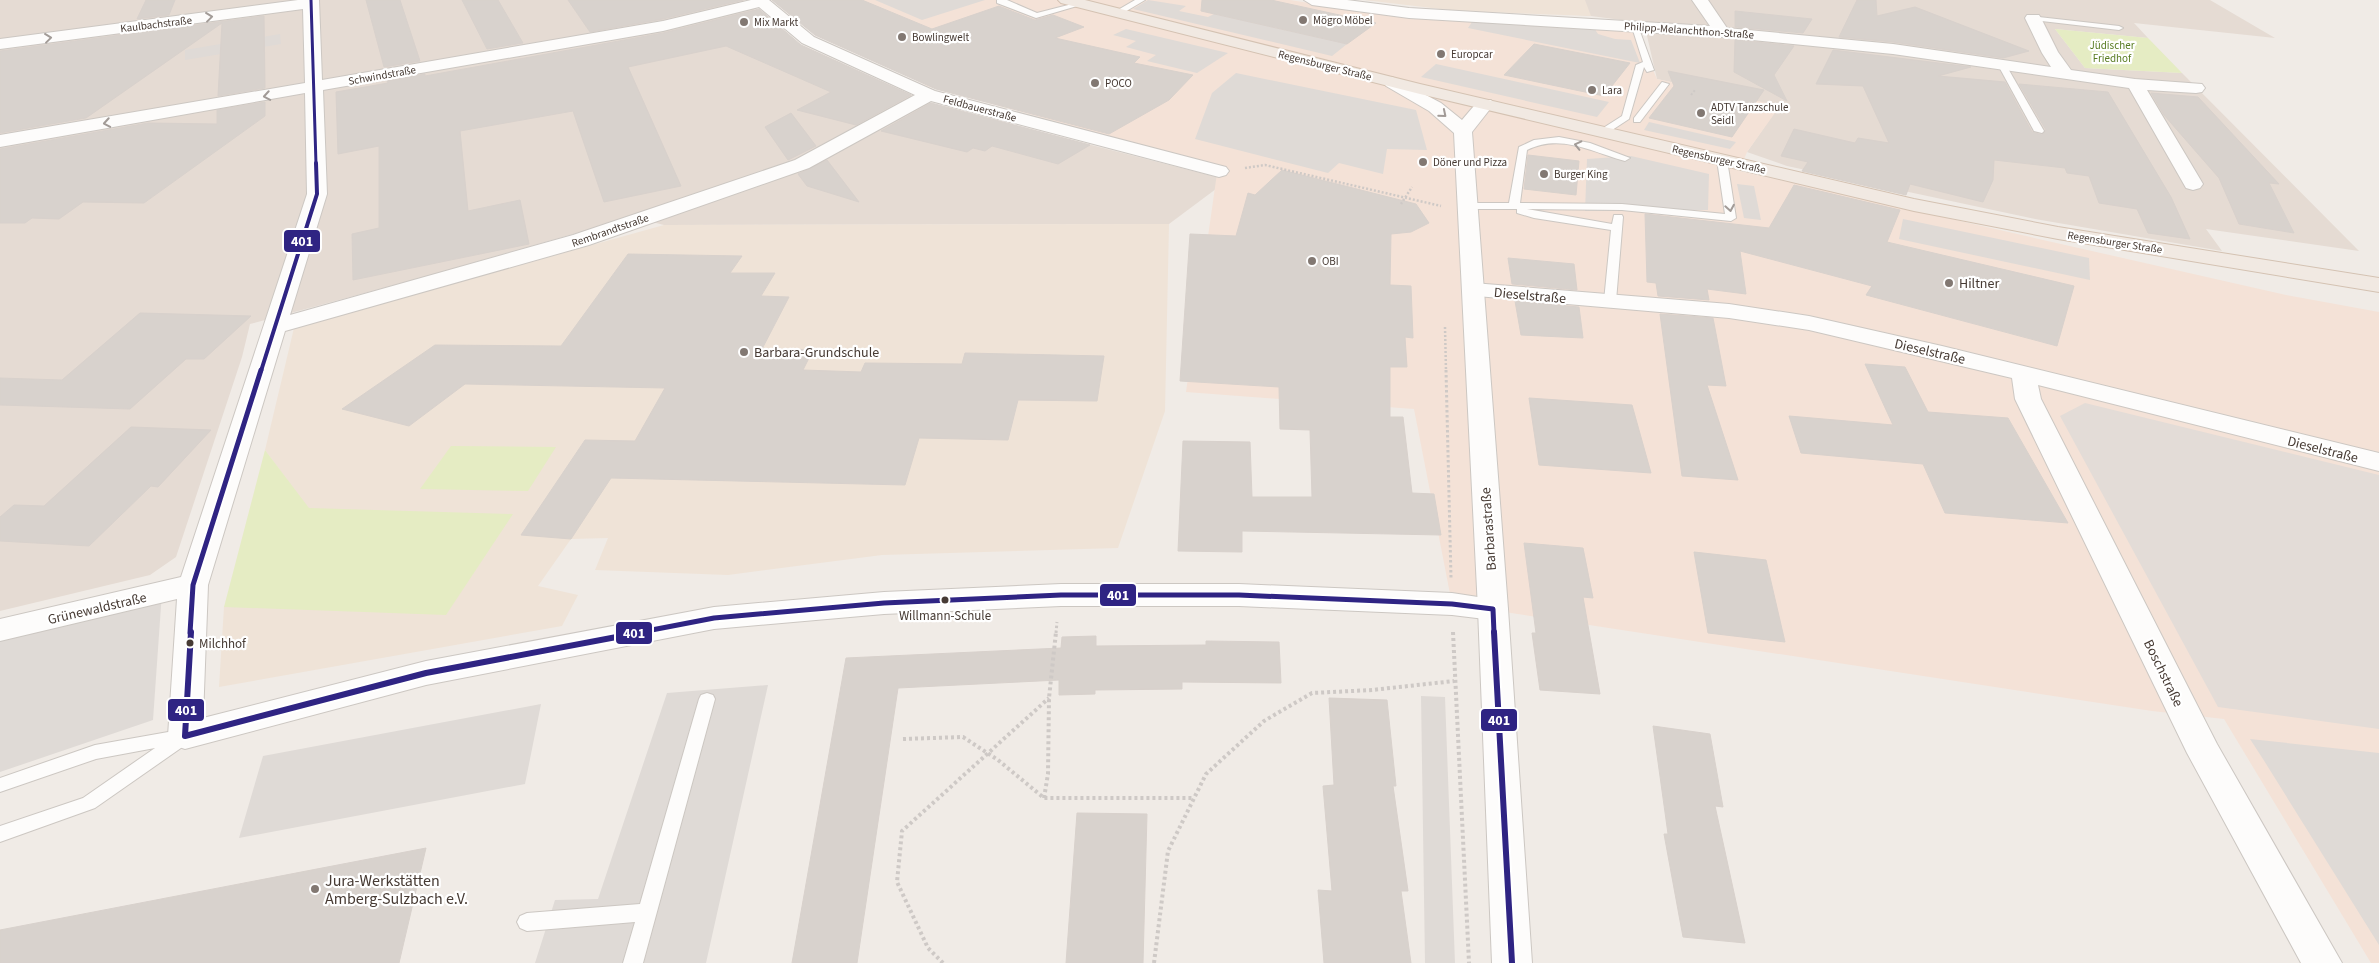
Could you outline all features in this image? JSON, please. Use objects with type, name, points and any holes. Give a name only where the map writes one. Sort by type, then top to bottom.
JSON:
[{"type":"main road","name":"Regensburger Straße","points":[[1073,2],[1392,82],[1914,205],[2058,233],[2379,286]]},
{"type":"street","name":"Philipp-Melanchthon-Straße","points":[[1312,0],[1429,15],[1722,32],[1893,49],[2135,84],[2196,88]]},
{"type":"street","points":[[1700,0],[1722,32]]},
{"type":"street","name":"Schwindstraße","points":[[0,141],[663,26],[761,1]]},
{"type":"street","name":"Feldbauerstraße","points":[[761,1],[808,40],[930,95],[1219,171]]},
{"type":"street","points":[[311,2],[317,194],[193,585],[185,736],[426,672],[714,618],[884,603],[1061,595],[1239,595],[1452,604],[1493,609]]},
{"type":"street","name":"Kaulbachstraße","points":[[0,44],[311,2]]},
{"type":"street","points":[[2033,18],[2050,53],[2066,74]]},
{"type":"street","points":[[1392,82],[1434,107],[1463,131],[1485,104]]},
{"type":"street","points":[[2135,84],[2193,184]]},
{"type":"street","name":"Rembrandtstraße","points":[[275,327],[581,240],[802,164],[930,95]]},
{"type":"street","name":"Barbarastraße","points":[[1463,131],[1493,609],[1512,963]]},
{"type":"street","name":"Dieselstraße","points":[[1473,290],[1729,311],[1809,323],[1942,353],[2024,375],[2379,462]]},
{"type":"street","name":"Boschstraße","points":[[2024,375],[2028,399],[2204,753],[2322,963]]},
{"type":"street","name":"Grünewaldstraße","points":[[0,630],[193,585]]},
{"type":"lane","points":[[1003,0],[1000,1],[1036,16],[1073,2]]},
{"type":"lane","points":[[1115,14],[1141,0]]},
{"type":"lane","points":[[2033,18],[2118,28]]},
{"type":"lane","points":[[1603,132],[1626,117],[1640,65],[1649,67],[1634,26]]},
{"type":"lane","points":[[2002,65],[2039,131]]},
{"type":"lane","points":[[1637,120],[1665,84]]},
{"type":"lane","points":[[1510,206],[1522,149],[1533,142],[1558,140],[1602,150],[1625,158]]},
{"type":"lane","points":[[1467,206],[1622,207],[1731,218],[1722,160]]},
{"type":"lane","points":[[1510,206],[1534,215],[1618,222],[1610,301]]},
{"type":"lane","points":[[633,963],[707,699]]},
{"type":"lane","points":[[0,785],[96,752],[185,736]]},
{"type":"lane","points":[[0,834],[89,803],[185,736]]},
{"type":"lane","points":[[527,922],[647,912]]},
{"type":"path","points":[[1690,95],[1694,90]]},
{"type":"path","points":[[1219,171],[1265,165],[1441,207],[1441,197]]},
{"type":"path","points":[[1401,204],[1412,187]]},
{"type":"path","points":[[1445,326],[1454,681],[1469,963]]},
{"type":"path","points":[[1044,798],[1048,774],[1049,698],[1061,595]]},
{"type":"path","points":[[1154,963],[1168,851],[1206,774],[1264,721],[1312,693],[1372,690],[1454,681]]},
{"type":"path","points":[[942,963],[928,948],[897,882],[902,832],[986,753],[1049,698]]},
{"type":"path","points":[[903,739],[963,737],[1044,798],[1194,798]]},
{"type":"shaded area","points":[[0,0],[744,0],[778,31],[810,53],[935,105],[1228,180],[1169,224],[664,225],[632,217],[420,278],[250,324],[242,357],[176,557],[150,575],[0,611]]},
{"type":"shaded area","points":[[790,0],[1290,0],[1366,12],[1635,29],[1657,79],[1780,106],[1747,152],[1739,171],[2286,295],[2379,312],[2379,963],[2371,963],[2224,719],[2152,711],[1452,604],[1414,409],[1186,392],[1218,166],[927,86]]},
{"type":"shaded area","points":[[875,0],[985,0],[922,20]]},
{"type":"shaded area","points":[[1148,0],[1186,6],[1179,11],[1208,17],[1214,14],[1347,44],[1332,56],[1133,9]]},
{"type":"shaded area","points":[[1365,0],[2210,0],[2275,38],[2134,23],[2148,38],[2055,29],[2085,68],[2182,73],[2359,251],[2206,229],[2222,251],[2035,219],[1787,166],[1747,152],[1779,106],[1657,79],[1644,23],[1591,16]]},
{"type":"shaded area","points":[[1365,0],[1585,0],[1591,16],[1457,11]]},
{"type":"shaded area","points":[[1472,22],[1594,28],[1598,34],[1615,39],[1631,40],[1640,63],[1468,28]]},
{"type":"shaded area","points":[[1126,29],[1228,53],[1197,73],[1147,61],[1156,55],[1126,47],[1136,41],[1113,35]]},
{"type":"shaded area","points":[[280,34],[281,44],[185,60],[185,50]]},
{"type":"shaded area","points":[[1436,64],[1609,102],[1597,117],[1421,77]]},
{"type":"shaded area","points":[[1236,73],[1416,110],[1427,150],[1387,149],[1383,174],[1339,163],[1328,173],[1195,139],[1212,93]]},
{"type":"shaded area","name":"ADTV Tanzschule Seidl","points":[[1649,122],[1736,142],[1730,149],[1644,130]]},
{"type":"shaded area","points":[[1631,156],[1709,174],[1708,210],[1585,211],[1587,159]]},
{"type":"shaded area","points":[[1737,184],[1754,186],[1761,220],[1744,218]]},
{"type":"shaded area","points":[[1903,219],[2089,258],[2090,280],[1899,239]]},
{"type":"shaded area","points":[[1169,224],[1165,411],[1118,548],[882,555],[728,575],[595,570],[608,538],[571,539],[538,586],[578,595],[562,626],[219,687],[224,607],[308,508],[265,450],[294,328],[664,225]]},
{"type":"shaded area","points":[[2085,403],[2379,475],[2379,729],[2218,707],[2060,416]]},
{"type":"shaded area","points":[[162,592],[153,720],[0,772],[0,630]]},
{"type":"shaded area","points":[[768,685],[706,963],[535,963],[555,900],[598,899],[667,693]]},
{"type":"shaded area","points":[[1421,696],[1445,697],[1455,963],[1425,963]]},
{"type":"shaded area","points":[[541,704],[525,784],[239,838],[263,756]]},
{"type":"shaded area","points":[[2250,739],[2379,753],[2379,945],[2263,759]]},
{"type":"green space","name":"Jüdischer Friedhof","points":[[2055,29],[2148,38],[2182,73],[2085,68]]},
{"type":"green space","points":[[451,446],[556,447],[528,491],[420,489]]},
{"type":"green space","points":[[265,450],[309,508],[513,514],[446,615],[224,607]]},
{"type":"building","points":[[146,0],[175,0],[169,15],[137,19]]},
{"type":"building","points":[[366,0],[400,0],[420,61],[384,67]]},
{"type":"building","points":[[462,0],[498,0],[523,43],[487,49]]},
{"type":"building","points":[[568,0],[743,0],[663,19],[590,32]]},
{"type":"building","points":[[772,0],[862,0],[932,29],[999,6],[1035,20],[1053,15],[1084,27],[1055,38],[1140,57],[1134,63],[1193,75],[1169,100],[1109,134],[936,89],[815,35]]},
{"type":"building","name":"Mögro Möbel","points":[[1202,0],[1271,0],[1376,23],[1347,44],[1201,11]]},
{"type":"building","points":[[1857,0],[1876,0],[1877,16],[1915,7],[2029,51],[2003,58],[1893,42],[1839,37]]},
{"type":"building","points":[[759,9],[801,45],[911,95],[856,125],[797,110],[831,92],[726,46],[628,67],[681,186],[604,202],[573,111],[460,131],[468,211],[520,200],[529,244],[353,280],[352,234],[379,228],[379,146],[338,154],[336,92],[425,74],[425,76],[663,33]]},
{"type":"building","points":[[1735,11],[1812,19],[1803,33],[1735,27]]},
{"type":"building","points":[[264,16],[265,88],[218,96],[222,23],[86,118],[0,133],[0,51]]},
{"type":"building","points":[[1735,40],[1794,46],[1774,75],[1787,101],[1734,72]]},
{"type":"building","points":[[1534,44],[1630,63],[1604,96],[1504,75]]},
{"type":"building","points":[[1833,50],[1971,67],[1938,76],[2005,82],[2032,132],[2042,135],[2046,130],[2019,84],[2108,92],[2171,197],[2190,239],[2148,233],[2137,209],[2099,203],[2089,176],[2067,173],[2065,168],[1994,160],[1993,180],[1983,202],[1910,184],[1906,195],[1802,171],[1808,162],[1781,156],[1794,129],[1855,143],[1858,138],[1889,143],[1863,86],[1816,84]]},
{"type":"building","name":"ADTV Tanzschule Seidl","points":[[1668,71],[1764,90],[1732,137],[1649,118],[1674,86]]},
{"type":"building","points":[[2151,93],[2198,97],[2279,184],[2269,183],[2294,233],[2239,224],[2219,178],[2164,115]]},
{"type":"building","points":[[265,102],[265,116],[144,203],[83,202],[59,219],[32,218],[25,223],[0,223],[0,149],[148,123],[217,124],[217,110]]},
{"type":"building","points":[[931,103],[1090,145],[1058,164],[992,146],[985,151],[973,148],[967,152],[881,131]]},
{"type":"building","points":[[791,113],[816,146],[788,160],[765,127]]},
{"type":"building","points":[[1528,155],[1579,161],[1576,195],[1524,189]]},
{"type":"building","points":[[827,160],[859,202],[807,186],[798,174]]},
{"type":"building","points":[[1282,170],[1416,204],[1429,223],[1411,232],[1391,234],[1390,285],[1411,286],[1413,338],[1405,337],[1407,367],[1390,367],[1390,417],[1403,417],[1412,493],[1434,494],[1441,535],[1242,531],[1242,552],[1178,551],[1183,441],[1250,442],[1252,497],[1312,497],[1310,430],[1280,429],[1279,387],[1180,381],[1190,234],[1236,236],[1248,193],[1255,195]]},
{"type":"building","points":[[1794,185],[1900,210],[1887,242],[2074,286],[2057,346],[1866,295],[1872,286],[1740,251],[1746,294],[1707,289],[1709,300],[1658,296],[1656,283],[1647,282],[1645,214],[1769,228]]},
{"type":"building","name":"Barbara-Grundschule","points":[[628,254],[742,256],[730,273],[775,273],[761,296],[789,297],[762,349],[813,350],[803,370],[861,372],[865,363],[962,364],[965,353],[1104,356],[1097,401],[1018,400],[1008,440],[919,438],[905,485],[611,478],[571,539],[521,535],[585,440],[635,441],[665,388],[465,384],[409,426],[342,409],[435,345],[561,346]]},
{"type":"building","points":[[1508,258],[1574,264],[1577,290],[1512,284]]},
{"type":"building","points":[[1515,301],[1579,307],[1583,338],[1521,335]]},
{"type":"building","points":[[140,313],[251,316],[204,359],[186,359],[130,409],[0,405],[0,378],[62,380]]},
{"type":"building","points":[[1660,314],[1713,318],[1726,386],[1707,385],[1738,480],[1682,476]]},
{"type":"building","points":[[1865,364],[1905,367],[1928,412],[2008,418],[2068,523],[1945,513],[1923,464],[1801,453],[1789,416],[1893,425]]},
{"type":"building","points":[[1529,398],[1632,405],[1651,473],[1539,465]]},
{"type":"building","points":[[131,427],[211,430],[158,487],[151,486],[89,546],[0,541],[0,517],[14,505],[44,506]]},
{"type":"building","points":[[1524,543],[1583,548],[1593,598],[1583,597],[1600,694],[1540,690],[1532,633],[1536,633]]},
{"type":"building","points":[[1694,552],[1766,560],[1785,642],[1708,633]]},
{"type":"building","points":[[1096,636],[1096,646],[1206,645],[1206,641],[1279,642],[1281,683],[1182,682],[1182,689],[1095,690],[1095,694],[1059,695],[1059,680],[898,688],[857,963],[792,963],[846,658],[1061,648],[1062,637]]},
{"type":"building","points":[[1329,698],[1387,700],[1396,786],[1393,786],[1408,891],[1401,891],[1411,963],[1324,963],[1318,890],[1332,891],[1323,786],[1334,785]]},
{"type":"building","points":[[1653,726],[1710,734],[1723,807],[1715,806],[1745,943],[1683,937],[1664,834],[1668,834]]},
{"type":"building","points":[[1077,813],[1147,814],[1143,963],[1066,963]]},
{"type":"building","name":"Jura-Werkstätten Amberg-Sulzbach e.V.","points":[[426,848],[399,963],[0,963],[0,930]]},
{"type":"transit line","name":"401","points":[[311,0],[317,194],[193,585],[185,736],[426,673],[714,618],[884,603],[1061,595],[1239,595],[1452,604],[1493,609],[1512,963]]},
{"type":"place","name":"Mögro Möbel","points":[[1303,20]]},
{"type":"place","name":"Mix Markt","points":[[744,22]]},
{"type":"place","name":"Bowlingwelt","points":[[902,37]]},
{"type":"place","name":"Europcar","points":[[1441,54]]},
{"type":"place","name":"POCO","points":[[1095,83]]},
{"type":"place","name":"Lara","points":[[1592,90]]},
{"type":"place","name":"ADTV Tanzschule Seidl","points":[[1701,113]]},
{"type":"place","name":"Döner und Pizza","points":[[1423,162]]},
{"type":"place","name":"Burger King","points":[[1544,174]]},
{"type":"place","name":"OBI","points":[[1312,261]]},
{"type":"place","name":"Hiltner","points":[[1949,283]]},
{"type":"place","name":"Barbara-Grundschule","points":[[744,352]]},
{"type":"place","name":"Willmann-Schule","points":[[945,600]]},
{"type":"place","name":"Milchhof","points":[[190,643]]},
{"type":"place","name":"Jura-Werkstätten Amberg-Sulzbach e.V.","points":[[315,889]]}]
